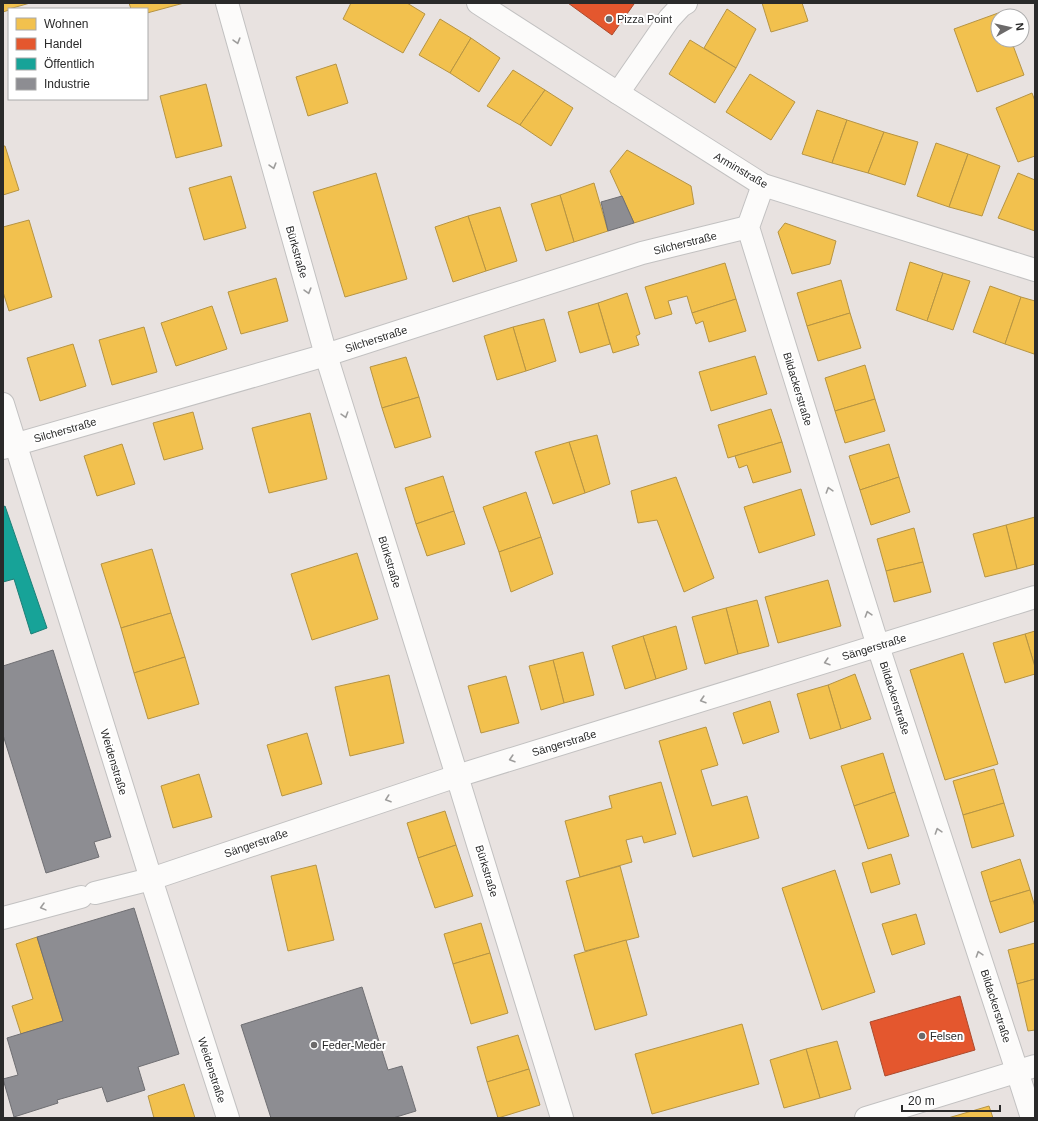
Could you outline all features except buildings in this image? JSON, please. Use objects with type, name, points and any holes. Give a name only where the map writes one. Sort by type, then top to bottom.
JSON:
[{"type":"street","name":"Bürkstraße","points":[[227,3],[326,355],[562,1118]]},
{"type":"street","name":"Arminstraße","points":[[478,3],[763,185],[1035,270]]},
{"type":"street","points":[[618,93],[669,20],[681,6],[686,3]]},
{"type":"street","points":[[748,227],[763,185]]},
{"type":"street","name":"Silcherstraße","points":[[9,446],[326,355],[642,253],[748,227]]},
{"type":"street","name":"Bildackerstraße","points":[[748,227],[878,646],[1026,1068],[1032,1118]]},
{"type":"street","name":"Weidenstraße","points":[[3,404],[9,446],[228,1118]]},
{"type":"street","name":"Sängerstraße","points":[[3,918],[150,879],[457,776],[1035,598]]},
{"type":"street","points":[[866,1118],[1026,1068]]},
{"type":"place","name":"Pizza Point","points":[[609,19]]},
{"type":"place","name":"Felsen","points":[[922,1036]]},
{"type":"place","name":"Feder-Meder","points":[[314,1045]]}]
